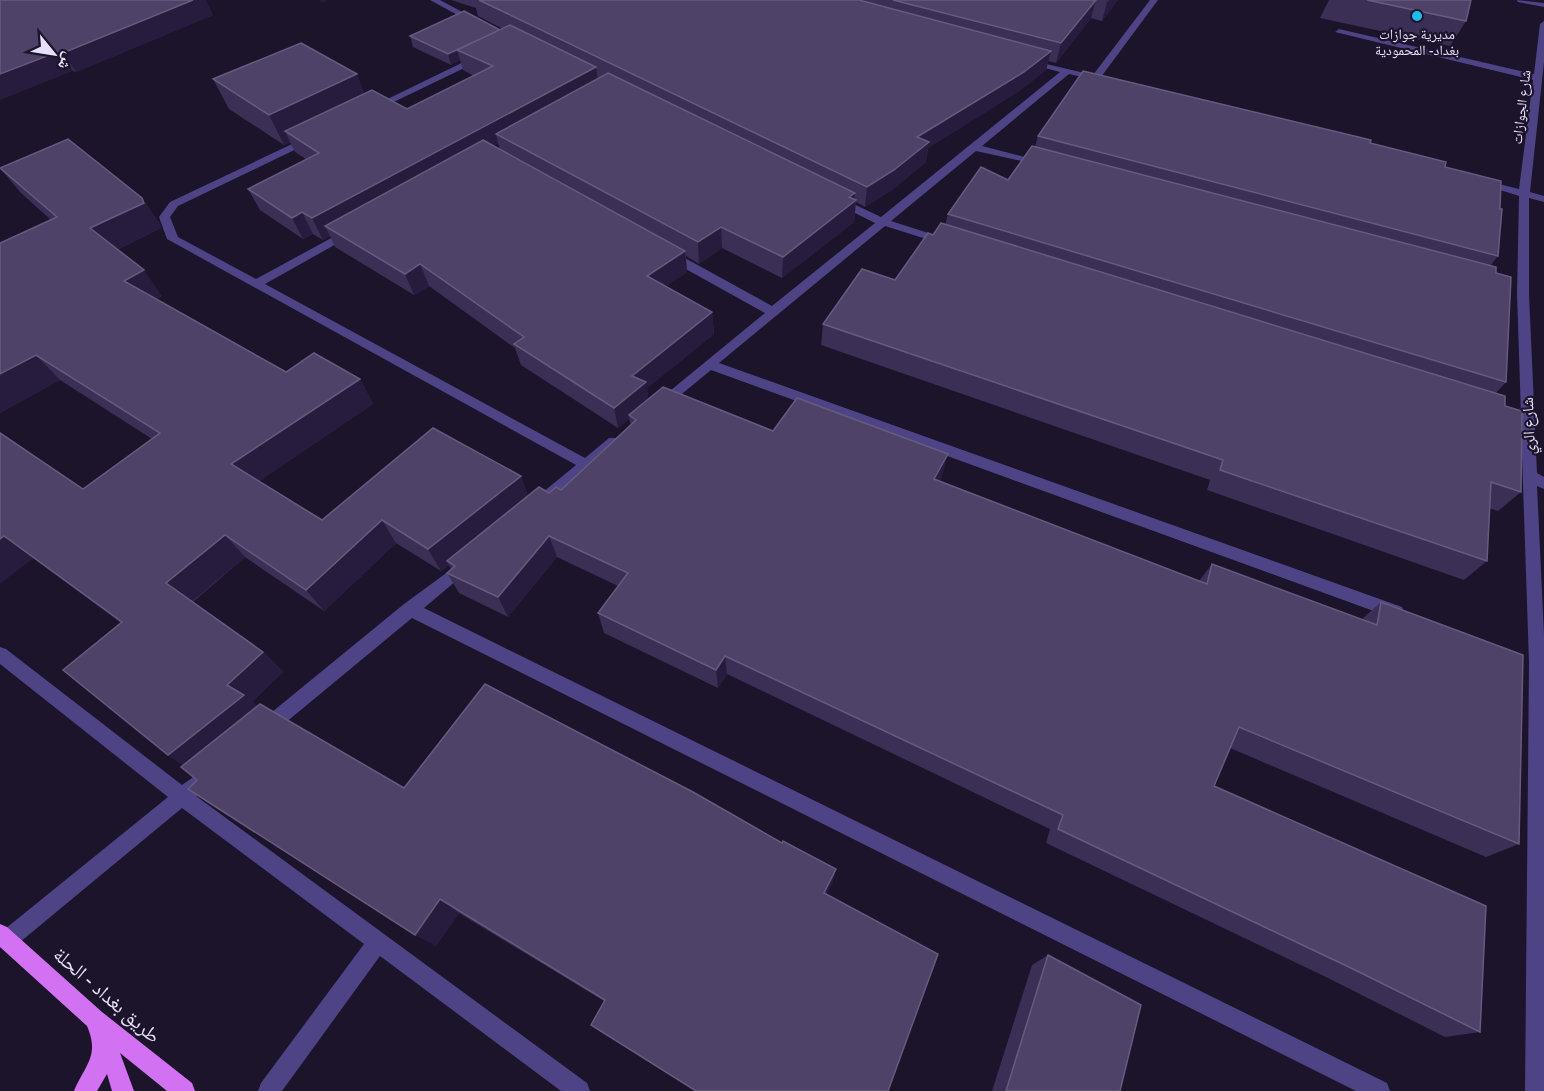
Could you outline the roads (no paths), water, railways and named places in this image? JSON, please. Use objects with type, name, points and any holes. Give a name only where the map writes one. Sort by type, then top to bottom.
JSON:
[{"type":"main road","name":"طريق بغداد - الحلة","points":[[4,937],[95,1019],[184,1091]]},
{"type":"main road","points":[[85,1091],[98,1070],[104,1041],[95,1019]]},
{"type":"main road","points":[[95,1019],[122,1083],[123,1091]]},
{"type":"street","points":[[434,0],[484,25]]},
{"type":"street","points":[[1095,79],[1154,0]]},
{"type":"street","points":[[1521,0],[1544,5]]},
{"type":"street","name":"شارع الجوازات","points":[[1524,194],[1544,24]]},
{"type":"street","points":[[1339,32],[1538,78]]},
{"type":"street","points":[[366,112],[494,51]]},
{"type":"street","points":[[1021,58],[1106,82]]},
{"type":"street","points":[[648,415],[1067,71]]},
{"type":"street","points":[[323,132],[174,204],[164,217],[173,239],[587,465]]},
{"type":"street","points":[[974,147],[1054,168]]},
{"type":"street","points":[[1468,179],[1544,199]]},
{"type":"street","name":"شارع الري","points":[[1524,194],[1518,293],[1528,422],[1537,480],[1531,661],[1536,1091]]},
{"type":"street","points":[[830,196],[882,222],[950,243]]},
{"type":"street","points":[[256,284],[357,228]]},
{"type":"street","points":[[661,250],[772,312]]},
{"type":"street","points":[[709,364],[1414,619]]},
{"type":"street","points":[[1494,411],[1528,422]]},
{"type":"street","points":[[531,510],[622,436]]},
{"type":"street","points":[[255,737],[475,556]]},
{"type":"street","points":[[411,609],[1379,1091]]},
{"type":"street","points":[[0,654],[182,797],[579,1091]]},
{"type":"street","points":[[4,937],[219,767]]},
{"type":"street","points":[[269,1091],[378,942]]},
{"type":"place","name":"مديرية جوازات بغداد- المحمودية","points":[[1417,16]]}]
